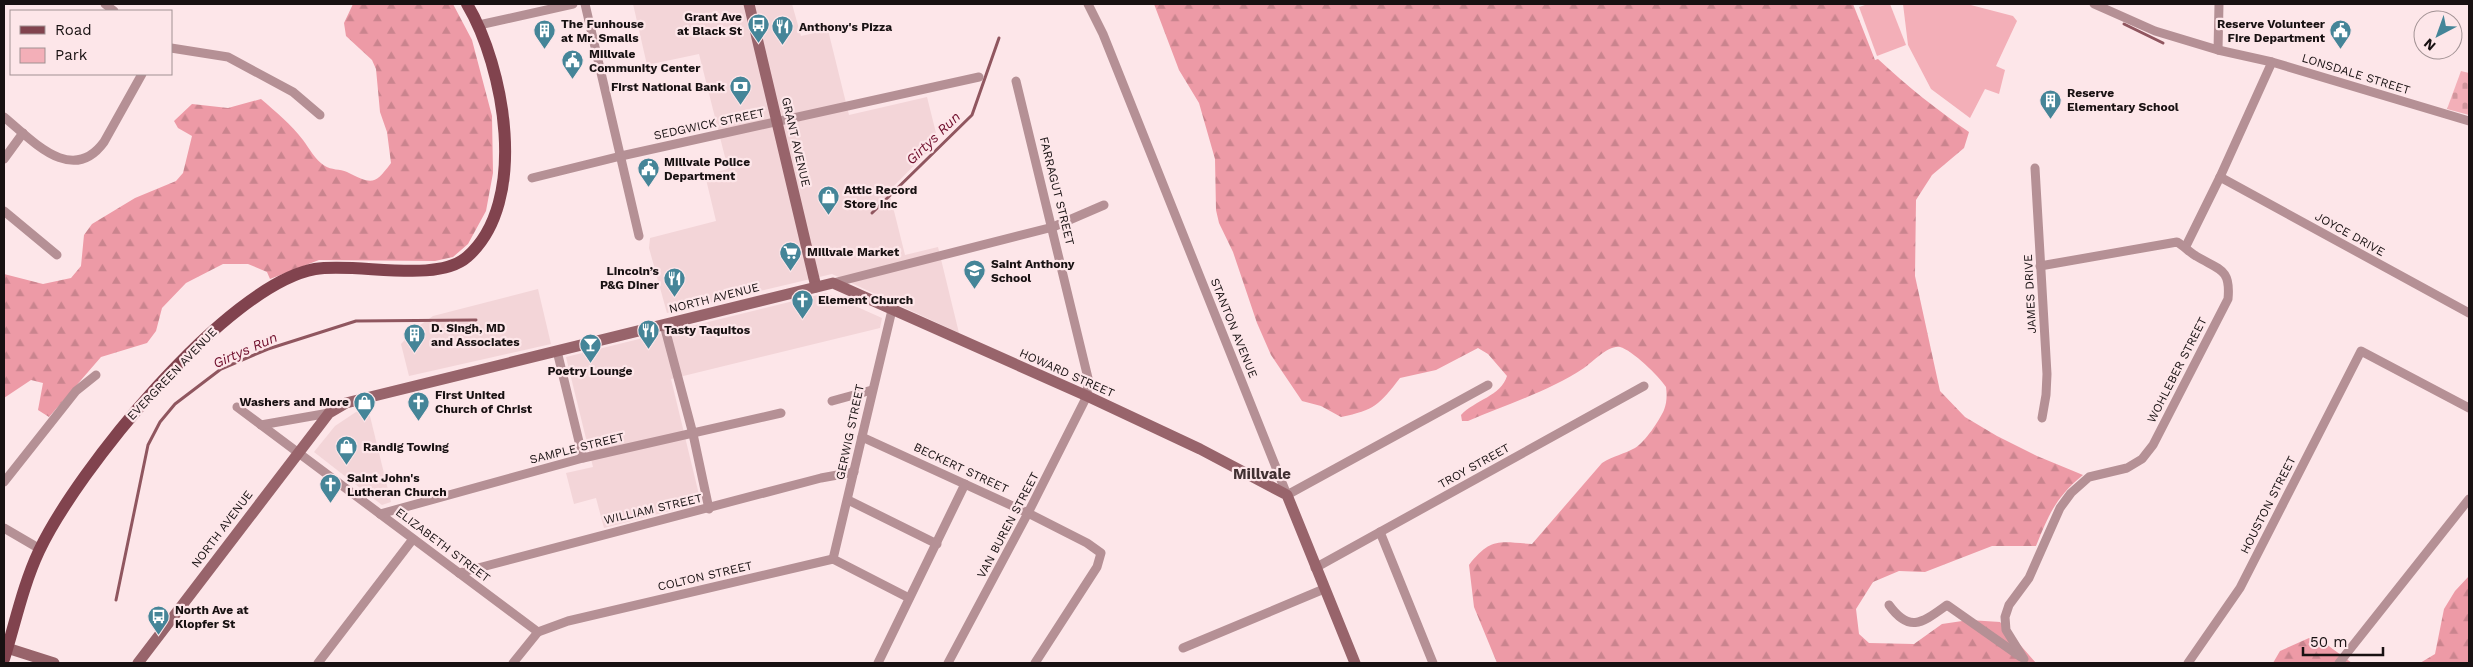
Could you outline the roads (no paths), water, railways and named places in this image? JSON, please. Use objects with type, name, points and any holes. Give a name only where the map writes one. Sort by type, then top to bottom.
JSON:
[{"type":"main road","name":"EVERGREEN AVENUE","points":[[6,654],[40,549],[96,458],[114,435],[202,342],[250,302],[273,286],[295,275],[313,270],[339,267],[435,271],[451,267],[466,258],[477,247],[490,228],[498,209],[504,186],[506,164],[500,105],[479,25],[467,4]]},
{"type":"street","points":[[479,25],[573,4]]},
{"type":"street","points":[[585,4],[639,236]]},
{"type":"street","name":"GRANT AVENUE","points":[[749,4],[816,287]]},
{"type":"street","name":"STANTON AVENUE","points":[[1088,4],[1103,34],[1315,568],[1355,663]]},
{"type":"street","name":"LONSDALE STREET","points":[[2094,4],[2155,31],[2218,50],[2272,62],[2469,121]]},
{"type":"street","points":[[2218,50],[2219,4]]},
{"type":"street","points":[[172,48],[228,57],[293,92],[320,115]]},
{"type":"street","points":[[2040,266],[2177,242],[2186,246],[2220,177],[2272,62]]},
{"type":"street","points":[[4,117],[58,158],[69,161],[88,157],[104,142],[141,75]]},
{"type":"street","name":"SEDGWICK STREET","points":[[532,178],[621,156],[978,77]]},
{"type":"street","name":"FARRAGUT STREET","points":[[1016,81],[1053,227],[1088,378],[1087,396]]},
{"type":"street","points":[[4,159],[23,133]]},
{"type":"street","name":"JAMES DRIVE","points":[[2035,168],[2047,374],[2042,418]]},
{"type":"street","name":"JOYCE DRIVE","points":[[2220,177],[2469,313]]},
{"type":"street","name":"NORTH AVENUE","points":[[261,425],[329,413],[346,403],[1053,227],[1104,205]]},
{"type":"street","points":[[4,211],[57,255]]},
{"type":"street","name":"WOHLEBER STREET","points":[[2026,661],[2006,630],[2005,617],[2009,605],[2029,578],[2060,508],[2071,493],[2089,477],[2127,468],[2142,460],[2153,445],[2228,298],[2230,282],[2224,272],[2192,255],[2186,246]]},
{"type":"street","name":"HOWARD STREET","points":[[833,283],[1087,396],[1200,449],[1287,495]]},
{"type":"street","name":"GERWIG STREET","points":[[833,559],[892,310]]},
{"type":"street","points":[[664,325],[693,434],[709,509]]},
{"type":"street","points":[[557,351],[583,458]]},
{"type":"street","name":"HOUSTON STREET","points":[[2188,663],[2240,588],[2361,351],[2469,408]]},
{"type":"street","points":[[4,482],[76,391],[96,375]]},
{"type":"street","points":[[1287,495],[1488,385]]},
{"type":"street","name":"TROY STREET","points":[[1315,568],[1644,386]]},
{"type":"street","points":[[832,400],[872,390]]},
{"type":"street","name":"VAN BUREN STREET","points":[[948,663],[1028,513],[1087,396]]},
{"type":"street","name":"ELIZABETH STREET","points":[[237,407],[538,632]]},
{"type":"street","name":"NORTH AVENUE","points":[[138,663],[329,413]]},
{"type":"street","name":"SAMPLE STREET","points":[[380,514],[583,458],[781,413]]},
{"type":"street","name":"BECKERT STREET","points":[[862,437],[1028,513],[1087,543],[1102,553],[1097,567],[1035,663]]},
{"type":"street","name":"WILLIAM STREET","points":[[459,573],[588,537],[709,509],[821,478],[854,472]]},
{"type":"street","points":[[878,663],[965,484]]},
{"type":"street","points":[[2339,663],[2469,499]]},
{"type":"street","points":[[848,500],[937,544]]},
{"type":"street","points":[[4,528],[40,549]]},
{"type":"street","points":[[1380,532],[1433,663]]},
{"type":"street","points":[[318,663],[413,539]]},
{"type":"street","points":[[833,559],[910,598]]},
{"type":"street","name":"COLTON STREET","points":[[538,632],[568,621],[833,559]]},
{"type":"street","points":[[1183,648],[1324,589]]},
{"type":"street","points":[[1889,605],[1898,617],[1914,624],[1922,622],[1947,605],[2026,661]]},
{"type":"street","points":[[513,663],[538,632]]},
{"type":"street","points":[[6,654],[54,663]]},
{"type":"waterway","points":[[2124,24],[2163,43]]},
{"type":"waterway","name":"Girtys Run","points":[[872,213],[972,115],[999,38]]},
{"type":"waterway","name":"Girtys Run","points":[[116,600],[148,445],[160,422],[175,404],[221,369],[268,349],[356,321],[476,320]]},
{"type":"place","name":"Grant Ave at Black St","points":[[758,43]]},
{"type":"place","name":"Anthony's Pizza","points":[[783,46]]},
{"type":"place","name":"The Funhouse at Mr. Smalls","points":[[545,50]]},
{"type":"place","name":"Reserve Volunteer Fire Department","points":[[2341,50]]},
{"type":"place","name":"Millvale Community Center","points":[[573,80]]},
{"type":"place","name":"First National Bank","points":[[741,106]]},
{"type":"place","name":"Reserve Elementary School","points":[[2051,119]]},
{"type":"place","name":"Millvale Police Department","points":[[648,188]]},
{"type":"place","name":"Attic Record Store Inc","points":[[828,216]]},
{"type":"place","name":"Millvale Market","points":[[791,271]]},
{"type":"place","name":"Saint Anthony School","points":[[975,290]]},
{"type":"place","name":"Lincoln’s P&G Diner","points":[[675,297]]},
{"type":"place","name":"Element Church","points":[[802,319]]},
{"type":"place","name":"Tasty Taquitos","points":[[648,349]]},
{"type":"place","name":"D. Singh, MD and Associates","points":[[415,354]]},
{"type":"place","name":"Poetry Lounge","points":[[590,363]]},
{"type":"place","name":"Washers and More","points":[[365,421]]},
{"type":"place","name":"First United Church of Christ","points":[[419,421]]},
{"type":"place","name":"Randig Towing","points":[[347,466]]},
{"type":"place","name":"Saint John's Lutheran Church","points":[[331,504]]},
{"type":"place","name":"North Ave at Klopfer St","points":[[159,636]]},
{"type":"district","name":"Millvale","points":[[1262,474]]}]
